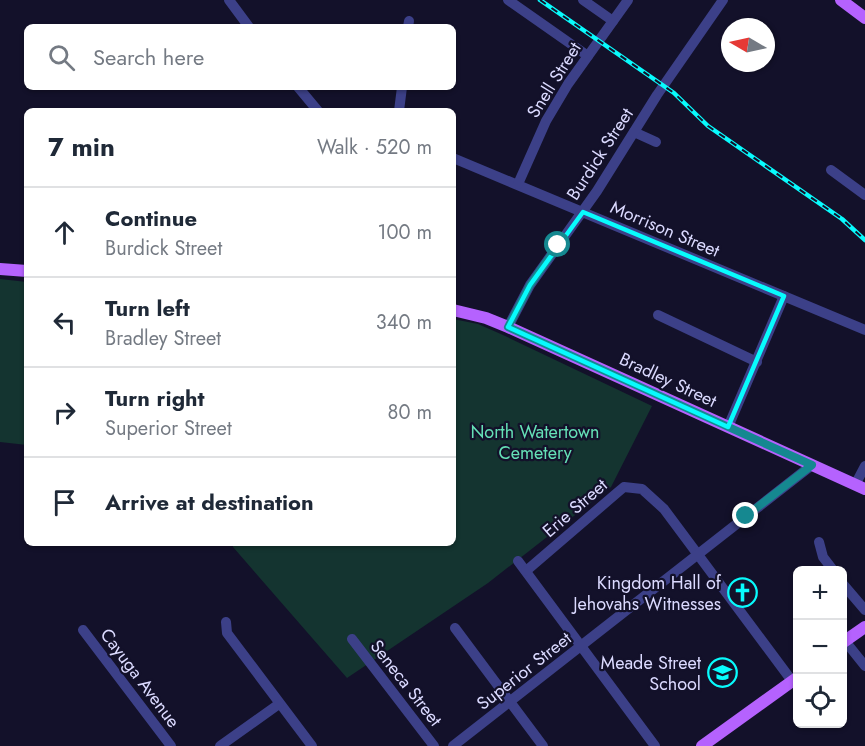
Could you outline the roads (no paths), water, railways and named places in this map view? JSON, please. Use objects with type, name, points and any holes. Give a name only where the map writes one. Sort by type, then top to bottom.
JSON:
[{"type":"main road","points":[[841,0],[865,18]]},
{"type":"main road","points":[[0,269],[24,271]]},
{"type":"main road","name":"Bradley Street","points":[[456,311],[486,318],[508,327],[860,487]]},
{"type":"main road","points":[[847,640],[865,627]]},
{"type":"main road","points":[[702,746],[793,680]]},
{"type":"street","points":[[229,0],[247,24]]},
{"type":"street","points":[[508,0],[588,56]]},
{"type":"street","points":[[583,0],[613,21]]},
{"type":"street","name":"Snell Street","points":[[518,184],[546,122],[588,56],[628,0]]},
{"type":"street","name":"Burdick Street","points":[[508,327],[530,285],[582,212],[723,0]]},
{"type":"street","points":[[300,90],[316,108]]},
{"type":"street","points":[[399,108],[402,90]]},
{"type":"street","points":[[634,132],[656,142]]},
{"type":"street","name":"Morrison Street","points":[[456,159],[865,330]]},
{"type":"street","points":[[831,170],[865,195]]},
{"type":"street","points":[[728,427],[784,296]]},
{"type":"street","points":[[658,315],[757,362]]},
{"type":"street","name":"Superior Street","points":[[453,746],[511,703],[812,465]]},
{"type":"street","points":[[860,487],[865,466]]},
{"type":"street","name":"Erie Street","points":[[526,571],[624,487],[632,486],[649,495],[664,509],[699,554]]},
{"type":"street","points":[[819,542],[824,557],[830,566]]},
{"type":"street","points":[[699,554],[793,676]]},
{"type":"street","points":[[518,561],[655,746]]},
{"type":"street","points":[[847,587],[865,610]]},
{"type":"street","points":[[226,622],[227,633],[312,746]]},
{"type":"street","points":[[455,628],[543,746]]},
{"type":"street","name":"Cayuga Avenue","points":[[82,630],[171,746]]},
{"type":"street","name":"Seneca Street","points":[[352,639],[434,746]]},
{"type":"street","points":[[847,645],[865,666]]},
{"type":"street","points":[[220,746],[279,704]]},
{"type":"railway","points":[[540,0],[674,93],[708,126],[842,219],[865,240]]},
{"type":"place","name":"Kingdom Hall of Jehovahs Witnesses","points":[[742,593]]},
{"type":"place","name":"Meade Street School","points":[[722,673]]},
{"type":"park label","name":"North Watertown Cemetery","points":[[535,442]]}]
